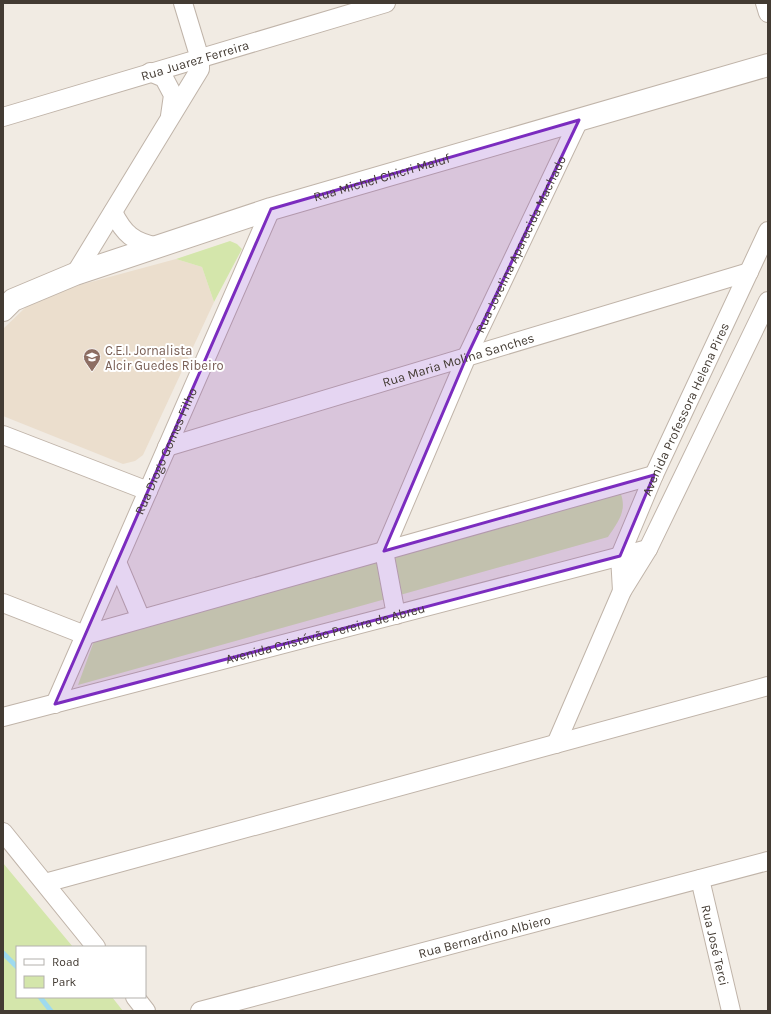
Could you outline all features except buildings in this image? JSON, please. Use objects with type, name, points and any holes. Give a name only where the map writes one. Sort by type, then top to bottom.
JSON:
[{"type":"street","points":[[74,274],[200,69],[200,59],[183,3]]},
{"type":"street","name":"Rua Juarez Ferreira","points":[[3,117],[386,3]]},
{"type":"street","points":[[765,3],[768,13]]},
{"type":"street","name":"Rua Michel Chicri Maluf","points":[[3,310],[13,300],[74,274],[271,209],[768,65]]},
{"type":"street","points":[[150,72],[164,78],[173,95],[169,120]]},
{"type":"street","name":"Rua Jovelina Aparecida Machado","points":[[384,551],[467,356],[579,120]]},
{"type":"street","name":"Rua Diogo Gomes Filho","points":[[55,704],[271,209]]},
{"type":"street","points":[[112,212],[121,229],[144,244],[158,247]]},
{"type":"street","name":"Avenida Professora Helena Pires","points":[[622,591],[620,556],[654,475],[768,231]]},
{"type":"street","name":"Rua Maria Molina Sanches","points":[[167,447],[749,272]]},
{"type":"street","name":"Avenida Professora Helena Pires","points":[[556,744],[622,591],[648,549],[768,302]]},
{"type":"street","points":[[3,434],[148,491]]},
{"type":"street","points":[[3,603],[85,635],[654,475]]},
{"type":"street","name":"Avenida Cristóvão Pereira de Abreu","points":[[3,717],[648,549]]},
{"type":"street","points":[[384,551],[396,615]]},
{"type":"street","points":[[117,562],[141,619]]},
{"type":"street","points":[[45,883],[768,686]]},
{"type":"street","points":[[3,832],[95,946]]},
{"type":"street","name":"Rua Bernardino Albiero","points":[[200,1011],[768,861]]},
{"type":"street","name":"Rua José Terci","points":[[700,879],[731,1011]]},
{"type":"street","points":[[136,998],[146,1011]]},
{"type":"highlighted area","points":[[579,120],[467,356],[384,551],[654,475],[620,556],[55,704],[271,209]]},
{"type":"shaded area","name":"C.E.I. Jornalista Alcir Guedes Ribeiro","points":[[176,259],[202,267],[214,302],[143,455],[135,461],[123,464],[3,416],[3,329],[27,306],[76,286]]},
{"type":"green space","points":[[230,241],[237,244],[242,249],[214,302],[202,267],[176,259]]},
{"type":"green space","points":[[620,492],[623,505],[621,516],[608,537],[78,685],[94,641]]},
{"type":"green space","points":[[3,863],[72,946],[16,946],[16,998],[113,998],[123,1011],[3,1011]]},
{"type":"waterway","points":[[3,953],[16,966]]},
{"type":"waterway","points":[[41,998],[51,1011]]},
{"type":"place","name":"C.E.I. Jornalista Alcir Guedes Ribeiro","points":[[92,372]]}]
